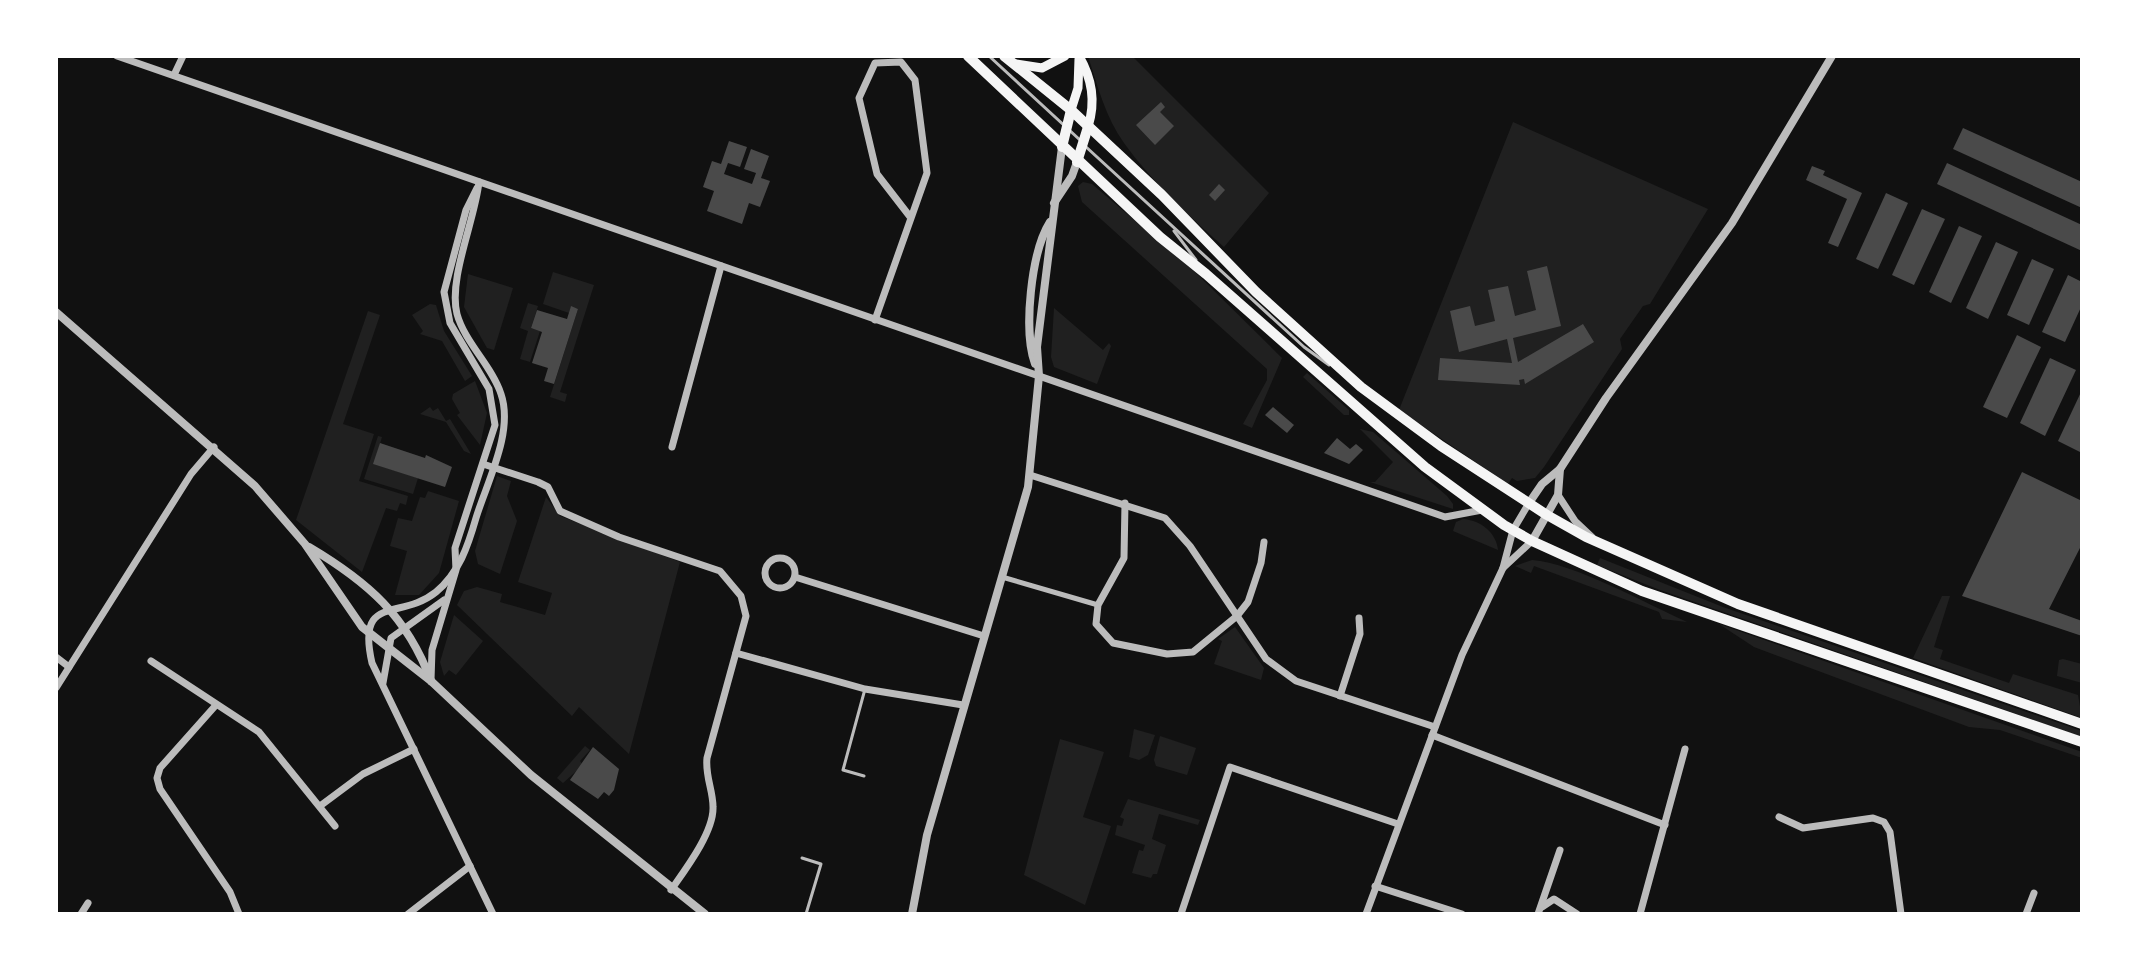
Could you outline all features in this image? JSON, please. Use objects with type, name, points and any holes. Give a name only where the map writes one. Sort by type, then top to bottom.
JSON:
[{"type":"main road","points":[[968,56],[1160,237],[1425,467],[1509,528],[1642,591],[2082,742]]},
{"type":"main road","points":[[1007,58],[1025,68],[1042,68],[1065,56]]},
{"type":"main road","points":[[1062,147],[1078,88],[1079,56]]},
{"type":"main road","points":[[1077,162],[1088,127],[1092,92],[1088,71],[1079,56]]},
{"type":"main road","points":[[1007,58],[1071,110],[1162,195],[1256,292],[1361,387],[1441,446],[1547,515],[1597,542],[1738,604],[2082,724]]},
{"type":"street","points":[[117,56],[1445,517],[1482,510]]},
{"type":"street","points":[[174,75],[183,56]]},
{"type":"street","points":[[1366,914],[1476,622],[1503,568],[1509,528],[1542,484],[1560,469],[1606,398],[1732,223],[1832,56]]},
{"type":"street","points":[[875,320],[927,173],[915,80],[901,62],[875,63],[859,98],[877,174],[911,218]]},
{"type":"street","points":[[912,914],[927,835],[1030,475],[1039,376],[1037,347],[1062,147]]},
{"type":"street","points":[[1054,204],[1077,162]]},
{"type":"street","points":[[431,681],[432,650],[456,570],[455,548],[487,465],[495,425],[493,399],[450,323],[444,292],[466,210],[479,182]]},
{"type":"street","points":[[672,447],[721,266]]},
{"type":"street","points":[[56,312],[255,486],[305,544],[369,632],[431,681],[514,760],[671,890],[705,914]]},
{"type":"street","points":[[56,688],[191,474],[214,447]]},
{"type":"street","points":[[487,465],[548,487],[560,511],[619,537],[726,576],[746,607],[707,758],[705,773],[714,810],[695,857],[671,890]]},
{"type":"street","points":[[1503,568],[1532,541],[1547,515],[1558,495],[1560,469]]},
{"type":"street","points":[[1030,475],[1151,511],[1178,530],[1266,659],[1296,681],[1434,731],[1665,825]]},
{"type":"street","points":[[1558,495],[1575,521],[1597,542]]},
{"type":"street","points":[[1125,503],[1124,558],[1098,605],[1096,624],[1103,636],[1113,643],[1167,654],[1193,652],[1237,616],[1248,602],[1261,563],[1264,542]]},
{"type":"street","points":[[305,544],[369,587],[406,626],[431,681]]},
{"type":"street","points":[[785,558],[794,568],[795,577],[784,587],[774,587],[766,580],[765,570],[770,561],[785,558]]},
{"type":"street","points":[[456,570],[437,591],[423,600],[388,608],[372,619],[369,632],[372,663],[493,914]]},
{"type":"street","points":[[795,577],[984,636]]},
{"type":"street","points":[[1002,577],[1098,605]]},
{"type":"street","points":[[383,685],[391,638],[448,596]]},
{"type":"street","points":[[1340,696],[1360,634],[1359,618]]},
{"type":"street","points":[[736,653],[865,689],[963,705]]},
{"type":"street","points":[[56,657],[69,667]]},
{"type":"street","points":[[151,661],[259,732],[335,826]]},
{"type":"street","points":[[216,705],[160,768],[157,778],[160,789],[230,892],[239,914]]},
{"type":"street","points":[[320,806],[363,774],[414,749]]},
{"type":"street","points":[[1640,914],[1685,749]]},
{"type":"street","points":[[1181,914],[1230,767],[1398,824]]},
{"type":"street","points":[[1779,817],[1803,828],[1873,818],[1884,822],[1890,832],[1901,914]]},
{"type":"street","points":[[1538,913],[1560,850]]},
{"type":"street","points":[[408,914],[470,866]]},
{"type":"street","points":[[1375,886],[1462,914]]},
{"type":"street","points":[[2026,914],[2034,893]]},
{"type":"street","points":[[1538,913],[1554,899],[1577,914]]},
{"type":"street","points":[[81,914],[88,903]]},
{"type":"lane","points":[[989,56],[1172,228],[1208,255],[1304,347],[1361,387]]},
{"type":"lane","points":[[1172,228],[1206,274]]},
{"type":"lane","points":[[864,776],[843,770],[865,689]]},
{"type":"lane","points":[[802,858],[821,864],[806,914]]},
{"type":"shaded area","points":[[1088,56],[1132,56],[1269,193],[1224,247],[1159,185],[1124,143],[1107,112]]},
{"type":"shaded area","points":[[1513,122],[1708,209],[1650,304],[1643,306],[1620,339],[1622,349],[1544,467],[1535,478],[1517,481],[1512,478],[1508,484],[1399,410]]},
{"type":"shaded area","points":[[1083,182],[1092,184],[1194,271],[1282,358],[1252,428],[1243,424],[1267,380],[1267,369],[1082,202],[1078,186]]},
{"type":"shaded area","points":[[553,272],[594,285],[560,392],[567,394],[565,402],[550,397],[578,309],[571,307],[569,313],[543,304]]},
{"type":"shaded area","points":[[468,274],[513,288],[494,350],[487,348],[464,307]]},
{"type":"shaded area","points":[[528,303],[538,306],[531,328],[540,331],[530,362],[520,359],[528,331],[520,328]]},
{"type":"shaded area","points":[[430,304],[436,305],[444,331],[472,376],[465,381],[442,341],[420,334],[423,331],[412,315]]},
{"type":"shaded area","points":[[1054,308],[1103,350],[1109,343],[1111,346],[1097,384],[1054,367],[1051,357]]},
{"type":"shaded area","points":[[368,311],[380,315],[343,424],[374,434],[359,481],[408,496],[406,505],[400,503],[397,511],[386,508],[362,572],[296,520]]},
{"type":"shaded area","points":[[1307,373],[1349,410],[1349,415],[1344,415],[1303,377]]},
{"type":"shaded area","points":[[475,381],[487,413],[480,445],[457,415],[460,413],[452,399],[453,394]]},
{"type":"shaded area","points":[[430,407],[433,411],[438,408],[446,421],[450,419],[471,454],[464,451],[446,422],[420,414]]},
{"type":"shaded area","points":[[1360,429],[1373,432],[1447,496],[1453,509],[1370,482],[1375,482],[1393,462]]},
{"type":"shaded area","points":[[378,436],[382,437],[374,464],[418,478],[413,494],[364,479]]},
{"type":"shaded area","points":[[497,476],[511,481],[507,496],[517,521],[500,574],[478,564],[475,551]]},
{"type":"shaded area","points":[[428,491],[459,501],[439,573],[419,595],[395,595],[407,551],[390,546],[398,518],[412,521],[420,497],[425,498]]},
{"type":"shaded area","points":[[546,497],[560,516],[680,562],[629,754],[579,707],[572,716],[457,605],[464,591],[477,587],[502,594],[500,602],[545,615],[552,593],[518,582]]},
{"type":"shaded area","points":[[1463,519],[1486,528],[1498,550],[1453,531],[1456,522]]},
{"type":"shaded area","points":[[1600,558],[1723,607],[2082,731],[2082,737],[1660,590],[1597,565]]},
{"type":"shaded area","points":[[1532,560],[1589,576],[1687,622],[1662,619],[1659,612],[1534,566],[1531,573],[1515,566]]},
{"type":"shaded area","points":[[1942,596],[1950,596],[1934,647],[1943,650],[1940,659],[2009,683],[2013,674],[2078,695],[2082,718],[1913,658]]},
{"type":"shaded area","points":[[454,615],[483,641],[456,675],[449,670],[444,676],[440,662]]},
{"type":"shaded area","points":[[1719,624],[2082,752],[2082,758],[2000,730],[1969,727],[1754,647]]},
{"type":"shaded area","points":[[1235,627],[1264,668],[1261,680],[1214,664],[1222,641],[1218,639]]},
{"type":"shaded area","points":[[2059,660],[2082,664],[2082,683],[2057,676]]},
{"type":"shaded area","points":[[1134,729],[1155,735],[1148,755],[1139,760],[1129,757]]},
{"type":"shaded area","points":[[1160,736],[1196,748],[1187,775],[1156,766],[1154,760]]},
{"type":"shaded area","points":[[1060,739],[1104,752],[1083,817],[1111,826],[1085,905],[1024,875]]},
{"type":"shaded area","points":[[585,746],[590,750],[580,761],[583,765],[563,783],[557,778]]},
{"type":"shaded area","points":[[1128,799],[1200,820],[1198,825],[1159,814],[1152,839],[1166,845],[1157,874],[1151,878],[1132,873],[1139,850],[1143,851],[1145,845],[1115,835],[1117,825],[1122,826],[1124,819],[1120,817]]},
{"type":"building","points":[[1161,102],[1165,107],[1160,112],[1174,126],[1155,145],[1136,125]]},
{"type":"building","points":[[1963,128],[2082,182],[2082,208],[1953,149]]},
{"type":"building","points":[[729,141],[747,147],[740,167],[728,163],[724,174],[752,184],[756,173],[744,169],[751,149],[769,156],[761,178],[770,181],[760,207],[749,203],[742,224],[707,211],[714,191],[703,187],[712,161],[721,164]]},
{"type":"building","points":[[1947,163],[2082,225],[2082,251],[1937,184]]},
{"type":"building","points":[[1812,166],[1825,171],[1823,175],[1862,193],[1838,247],[1828,243],[1847,199],[1806,180]]},
{"type":"building","points":[[1219,184],[1225,190],[1215,201],[1209,195]]},
{"type":"building","points":[[1886,193],[1908,203],[1878,269],[1856,259]]},
{"type":"building","points":[[1922,209],[1945,219],[1914,285],[1892,275]]},
{"type":"building","points":[[1959,226],[1982,236],[1951,303],[1929,292]]},
{"type":"building","points":[[1996,242],[2018,252],[1988,319],[1966,308]]},
{"type":"building","points":[[2032,259],[2054,269],[2029,325],[2007,315]]},
{"type":"building","points":[[1547,266],[1561,326],[1513,338],[1518,362],[1583,324],[1594,342],[1525,384],[1524,379],[1519,380],[1520,385],[1438,380],[1440,358],[1512,363],[1507,339],[1459,352],[1450,311],[1470,306],[1475,326],[1495,321],[1488,290],[1508,286],[1515,316],[1536,310],[1527,271]]},
{"type":"building","points":[[2068,275],[2082,282],[2082,305],[2065,342],[2042,332]]},
{"type":"building","points":[[571,306],[578,309],[554,384],[544,381],[548,368],[532,363],[542,332],[531,328],[537,310],[567,319]]},
{"type":"building","points":[[2017,335],[2041,347],[2007,418],[1983,407]]},
{"type":"building","points":[[2050,358],[2076,370],[2045,436],[2020,423]]},
{"type":"building","points":[[2082,390],[2082,453],[2058,441]]},
{"type":"building","points":[[1273,407],[1294,425],[1287,433],[1265,415]]},
{"type":"building","points":[[1337,438],[1350,449],[1356,444],[1363,450],[1349,464],[1324,453]]},
{"type":"building","points":[[380,443],[425,458],[426,455],[452,467],[445,487],[373,464]]},
{"type":"building","points":[[2022,472],[2082,501],[2082,544],[2049,609],[2082,621],[2082,636],[1962,596]]},
{"type":"building","points":[[593,747],[619,769],[614,790],[609,796],[604,792],[598,799],[570,780]]}]
